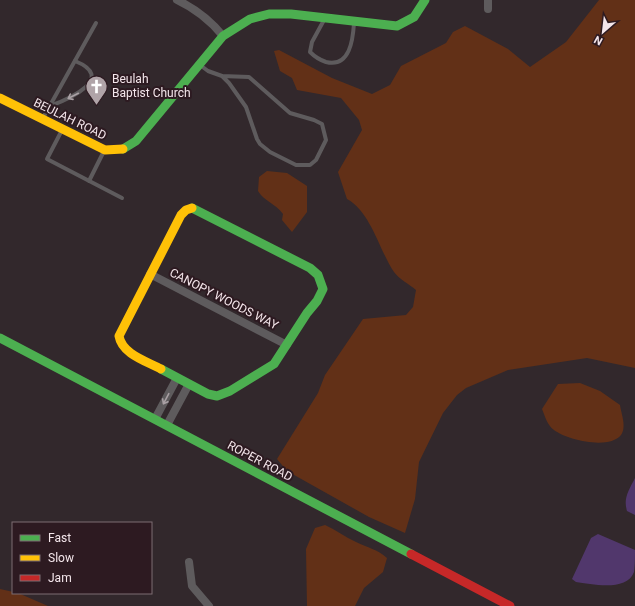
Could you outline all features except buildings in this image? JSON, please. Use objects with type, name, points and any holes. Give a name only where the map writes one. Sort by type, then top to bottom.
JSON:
[{"type":"street","points":[[177,0],[192,8],[211,22],[223,36]]},
{"type":"street","points":[[325,18],[397,26],[410,21],[417,15],[425,0]]},
{"type":"street","name":"BEULAH ROAD","points":[[0,98],[105,150],[118,151],[125,149],[136,141],[223,36],[250,20],[269,14],[291,14],[325,18]]},
{"type":"street","points":[[192,208],[310,268],[318,275],[323,289],[317,301],[307,313],[274,364],[217,396],[208,394],[125,350],[120,343],[119,336],[122,328],[150,274],[181,215],[186,210],[192,208]]},
{"type":"street","name":"CANOPY WOODS WAY","points":[[150,274],[287,345]]},
{"type":"street","name":"ROPER ROAD","points":[[0,338],[510,606]]},
{"type":"street","points":[[155,419],[177,378]]},
{"type":"street","points":[[167,425],[189,384]]},
{"type":"street","points":[[189,562],[192,586],[209,606]]},
{"type":"lane","points":[[325,18],[312,42],[310,52],[321,60],[333,63],[341,61],[347,54],[352,43],[354,21]]},
{"type":"lane","points":[[43,119],[96,23]]},
{"type":"lane","points":[[50,106],[77,95],[89,83],[92,77],[90,71],[75,60]]},
{"type":"lane","points":[[199,65],[208,71],[222,76],[249,77],[290,113],[322,124],[326,140],[316,160],[310,165],[296,165],[270,152],[260,144],[256,139],[246,107],[229,83],[222,76]]},
{"type":"lane","points":[[63,128],[47,159],[122,198]]},
{"type":"lane","points":[[89,181],[105,150]]},
{"type":"shaded area","points":[[599,0],[635,0],[635,368],[587,358],[508,370],[466,388],[457,395],[443,413],[419,462],[415,499],[405,533],[369,517],[287,471],[277,459],[318,393],[325,375],[363,319],[406,315],[413,307],[416,290],[396,275],[368,222],[355,205],[347,199],[338,172],[362,130],[359,120],[341,98],[297,90],[292,78],[280,71],[274,51],[279,50],[332,78],[372,94],[390,85],[401,66],[446,43],[453,32],[465,26],[508,49],[530,67],[566,42]]},
{"type":"shaded area","points":[[267,171],[287,173],[307,186],[307,212],[292,232],[282,220],[283,214],[258,191],[259,177]]},
{"type":"shaded area","points":[[580,383],[600,391],[620,405],[624,428],[621,435],[615,440],[598,443],[578,440],[560,434],[548,423],[542,409],[558,384]]},
{"type":"shaded area","points":[[635,478],[635,515],[627,511],[626,498]]},
{"type":"shaded area","points":[[325,525],[387,558],[383,572],[364,588],[355,606],[307,606],[306,549],[315,528]]},
{"type":"shaded area","points":[[598,534],[635,550],[634,572],[630,578],[624,582],[600,585],[576,582],[572,579],[591,538]]},
{"type":"shaded area","points":[[0,589],[12,592],[12,594],[20,594],[48,606],[0,606]]},
{"type":"traffic: fast","points":[[123,149],[136,141],[223,36],[250,19],[269,14],[291,14],[397,26],[414,17],[425,0]]},
{"type":"traffic: fast","points":[[161,369],[208,394],[217,396],[230,391],[274,364],[307,313],[317,301],[323,289],[318,275],[310,268],[192,208]]},
{"type":"traffic: fast","points":[[0,338],[411,554]]},
{"type":"traffic: slow","points":[[0,98],[105,150],[123,149]]},
{"type":"traffic: slow","points":[[161,369],[142,360],[130,352],[125,348],[119,336],[181,215],[186,210],[192,208]]},
{"type":"traffic: jam","points":[[411,554],[510,606]]},
{"type":"place","name":"Beulah Baptist Church","points":[[97,106]]}]
